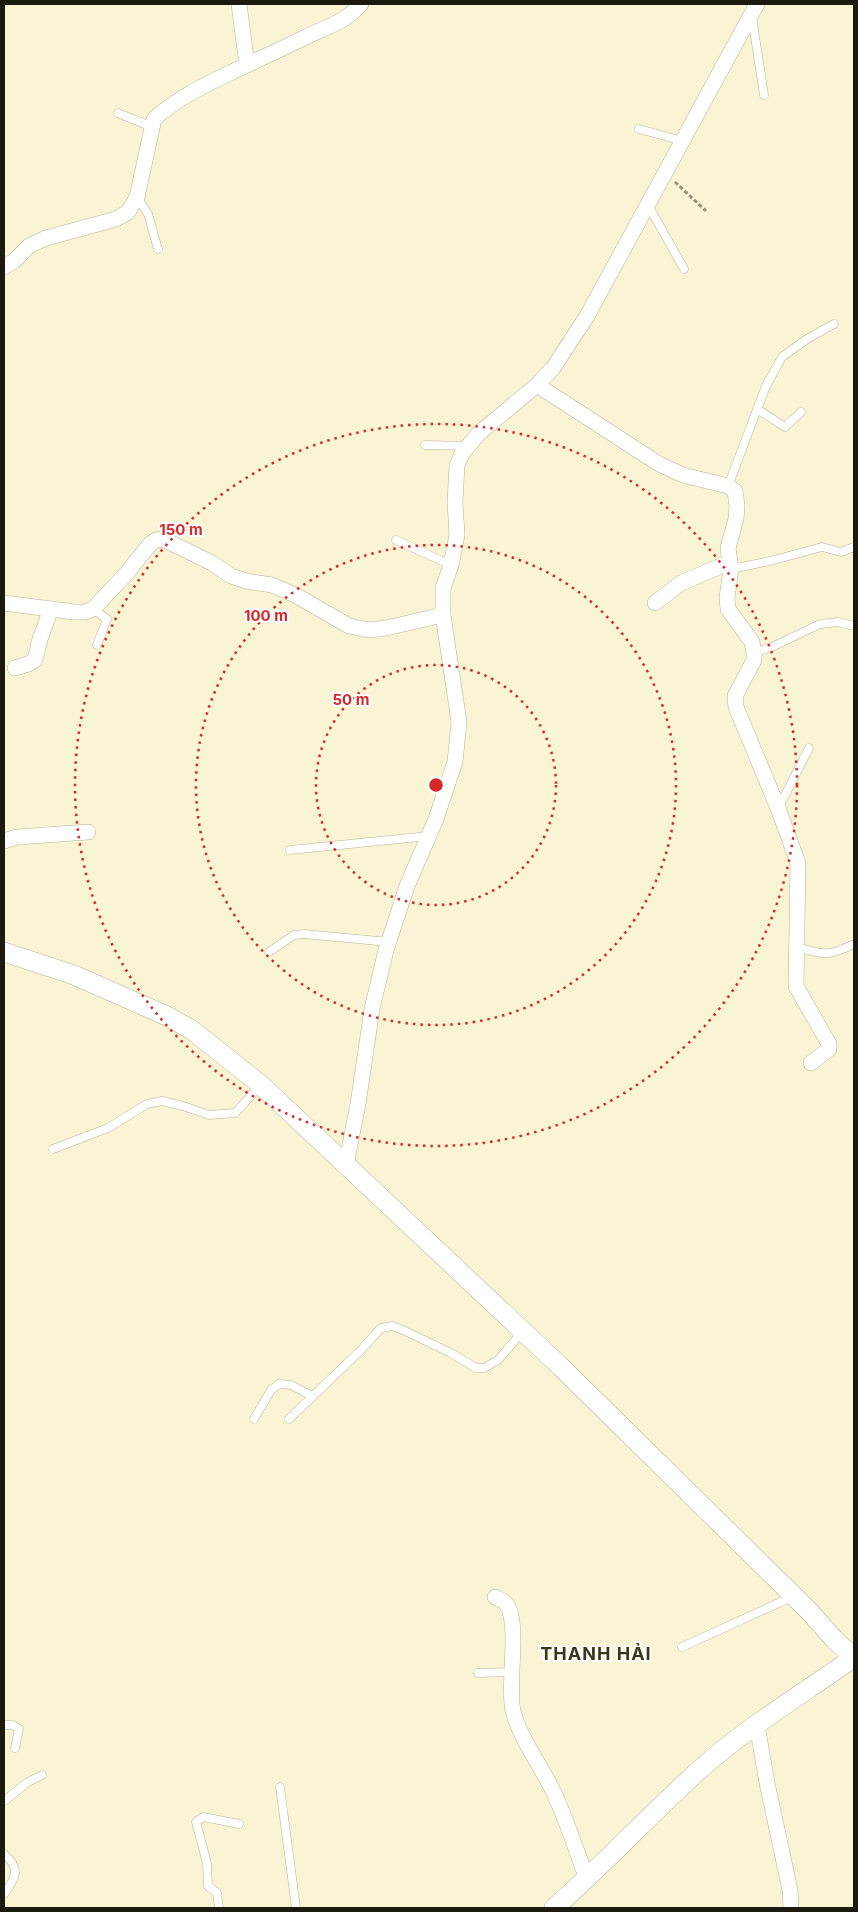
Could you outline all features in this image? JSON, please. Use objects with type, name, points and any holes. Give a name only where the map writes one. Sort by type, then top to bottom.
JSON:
[{"type":"street","points":[[239,4],[247,65]]},
{"type":"street","points":[[4,267],[29,246],[46,238],[116,218],[128,212],[137,198],[154,119],[163,110],[193,91],[310,34],[341,22],[361,4]]},
{"type":"street","points":[[346,1165],[358,1104],[372,1009],[389,942],[407,886],[429,836],[455,762],[459,722],[443,614],[443,588],[451,565],[457,535],[457,465],[478,434],[537,385],[553,368],[587,316],[754,8]]},
{"type":"street","points":[[537,385],[659,464],[683,474],[728,486],[735,491],[736,519],[728,548],[730,566],[727,598],[728,609],[752,642],[754,660],[734,696],[736,707],[778,808],[798,863],[796,986],[829,1049],[811,1063]]},
{"type":"street","points":[[4,603],[74,612],[85,612],[93,609],[127,573],[150,544],[156,540],[163,539],[212,563],[231,576],[246,581],[272,585],[296,596],[349,626],[368,630],[386,628],[443,614]]},
{"type":"street","points":[[655,603],[682,583],[730,566]]},
{"type":"street","points":[[15,668],[35,660],[40,639],[51,609]]},
{"type":"street","points":[[4,841],[17,837],[88,832]]},
{"type":"street","points":[[4,952],[74,975],[167,1016],[192,1030],[262,1084],[523,1331],[794,1596],[854,1658],[757,1725],[698,1771],[587,1879],[554,1908]]},
{"type":"street","points":[[495,1597],[507,1603],[510,1611],[512,1627],[513,1711],[520,1729],[554,1793],[587,1879]]},
{"type":"street","points":[[757,1725],[767,1783],[790,1890],[791,1908]]},
{"type":"lane","points":[[754,8],[764,95]]},
{"type":"lane","points":[[118,113],[152,127]]},
{"type":"lane","points":[[639,129],[683,141]]},
{"type":"lane","points":[[137,198],[148,214],[158,249]]},
{"type":"lane","points":[[648,205],[684,269]]},
{"type":"lane","points":[[728,486],[766,386],[782,357],[807,339],[834,324]]},
{"type":"lane","points":[[757,409],[785,427],[801,412]]},
{"type":"lane","points":[[425,445],[469,446]]},
{"type":"lane","points":[[396,540],[451,565]]},
{"type":"lane","points":[[730,566],[770,561],[822,547],[841,552],[854,547]]},
{"type":"lane","points":[[93,609],[107,619],[97,645]]},
{"type":"lane","points":[[754,653],[774,646],[820,624],[838,622],[854,626]]},
{"type":"lane","points":[[778,808],[810,748]]},
{"type":"lane","points":[[290,850],[429,836]]},
{"type":"lane","points":[[269,952],[294,935],[304,934],[389,942]]},
{"type":"lane","points":[[796,947],[823,955],[840,951],[854,944]]},
{"type":"lane","points":[[53,1149],[108,1128],[147,1104],[162,1101],[209,1115],[236,1113],[262,1084]]},
{"type":"lane","points":[[289,1419],[361,1350],[381,1328],[392,1326],[403,1330],[451,1353],[476,1368],[484,1368],[498,1360],[523,1331]]},
{"type":"lane","points":[[254,1419],[271,1390],[279,1384],[291,1385],[312,1396]]},
{"type":"lane","points":[[682,1647],[794,1596]]},
{"type":"lane","points":[[478,1673],[512,1672]]},
{"type":"lane","points":[[4,1725],[13,1725],[19,1730],[15,1748]]},
{"type":"lane","points":[[4,1800],[28,1782],[42,1775]]},
{"type":"lane","points":[[280,1787],[296,1908]]},
{"type":"lane","points":[[219,1908],[217,1893],[208,1886],[207,1863],[196,1822],[203,1817],[239,1824]]},
{"type":"lane","points":[[4,1854],[14,1864],[16,1873],[4,1894]]},
{"type":"path","points":[[666,173],[706,210]]},
{"type":"district","name":"THANH HẢI","points":[[596,1653]]}]
